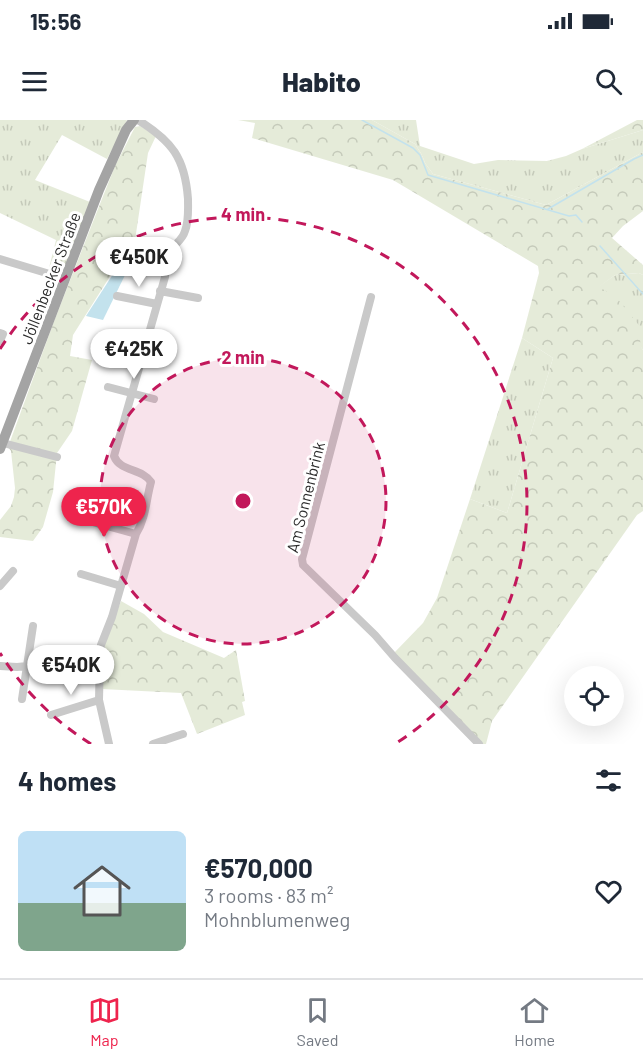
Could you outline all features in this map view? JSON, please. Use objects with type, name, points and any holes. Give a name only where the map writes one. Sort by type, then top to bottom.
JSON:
[{"type":"main road","name":"Jöllenbecker Straße","points":[[1,446],[99,190],[126,130],[134,120]]},
{"type":"street","points":[[109,744],[99,700],[101,645],[140,527],[151,482],[147,476],[120,465],[114,456],[165,277],[166,262],[173,247],[183,236],[187,226],[188,211],[187,186],[178,158],[171,146],[156,131],[138,120]]},
{"type":"street","points":[[0,259],[53,275]]},
{"type":"street","points":[[160,291],[198,298]]},
{"type":"street","points":[[117,296],[157,304]]},
{"type":"street","name":"Am Sonnenbrink","points":[[371,297],[302,560],[303,565],[479,744]]},
{"type":"street","points":[[108,387],[154,399]]},
{"type":"street","points":[[1,446],[57,457]]},
{"type":"street","points":[[78,518],[136,534]]},
{"type":"street","points":[[0,586],[13,571]]},
{"type":"street","points":[[81,574],[121,586]]},
{"type":"street","points":[[22,699],[33,626]]},
{"type":"street","points":[[0,666],[38,665],[76,654],[100,655]]},
{"type":"street","points":[[51,715],[99,700]]},
{"type":"street","points":[[153,744],[183,734]]},
{"type":"green space","points":[[0,120],[127,120],[107,159],[62,135],[35,180],[90,202],[66,267],[49,268],[56,240],[0,213]]},
{"type":"green space","points":[[238,120],[372,120],[415,144],[433,174],[546,205],[643,152],[643,211],[623,226],[612,238],[643,265],[643,275],[639,273],[615,275],[599,287],[616,297],[642,329],[640,343],[643,350],[643,511],[637,515],[492,721],[486,744],[473,737],[394,653],[423,623],[437,598],[470,499],[507,513],[553,358],[522,338],[539,273],[538,266],[393,180],[252,138],[255,123]]},
{"type":"green space","points":[[372,120],[416,120],[420,146],[474,164],[498,160],[547,161],[643,130],[643,152],[546,205],[433,174],[415,144]]},
{"type":"green space","points":[[637,120],[643,120],[643,130],[582,149]]},
{"type":"green space","points":[[140,126],[156,136],[148,153],[134,247],[114,270],[73,335],[70,356],[92,360],[72,431],[57,453],[53,492],[43,527],[33,541],[0,537],[0,520],[11,506],[15,488],[11,451],[8,447],[115,166],[135,127]]},
{"type":"green space","points":[[639,273],[643,275],[643,350],[640,346],[640,339],[598,287],[615,275]]},
{"type":"green space","points":[[522,338],[553,358],[507,513],[470,499]]},
{"type":"green space","points":[[121,601],[144,614],[163,632],[224,658],[236,650],[245,701],[242,702],[245,715],[197,734],[181,693],[102,689],[105,643]]},
{"type":"water","points":[[115,271],[126,273],[103,320],[86,316]]},
{"type":"waterway","points":[[362,120],[413,148],[420,155],[428,175],[569,216],[576,215],[582,222]]},
{"type":"waterway","points":[[548,209],[643,155]]},
{"type":"waterway","points":[[600,246],[643,294]]}]
